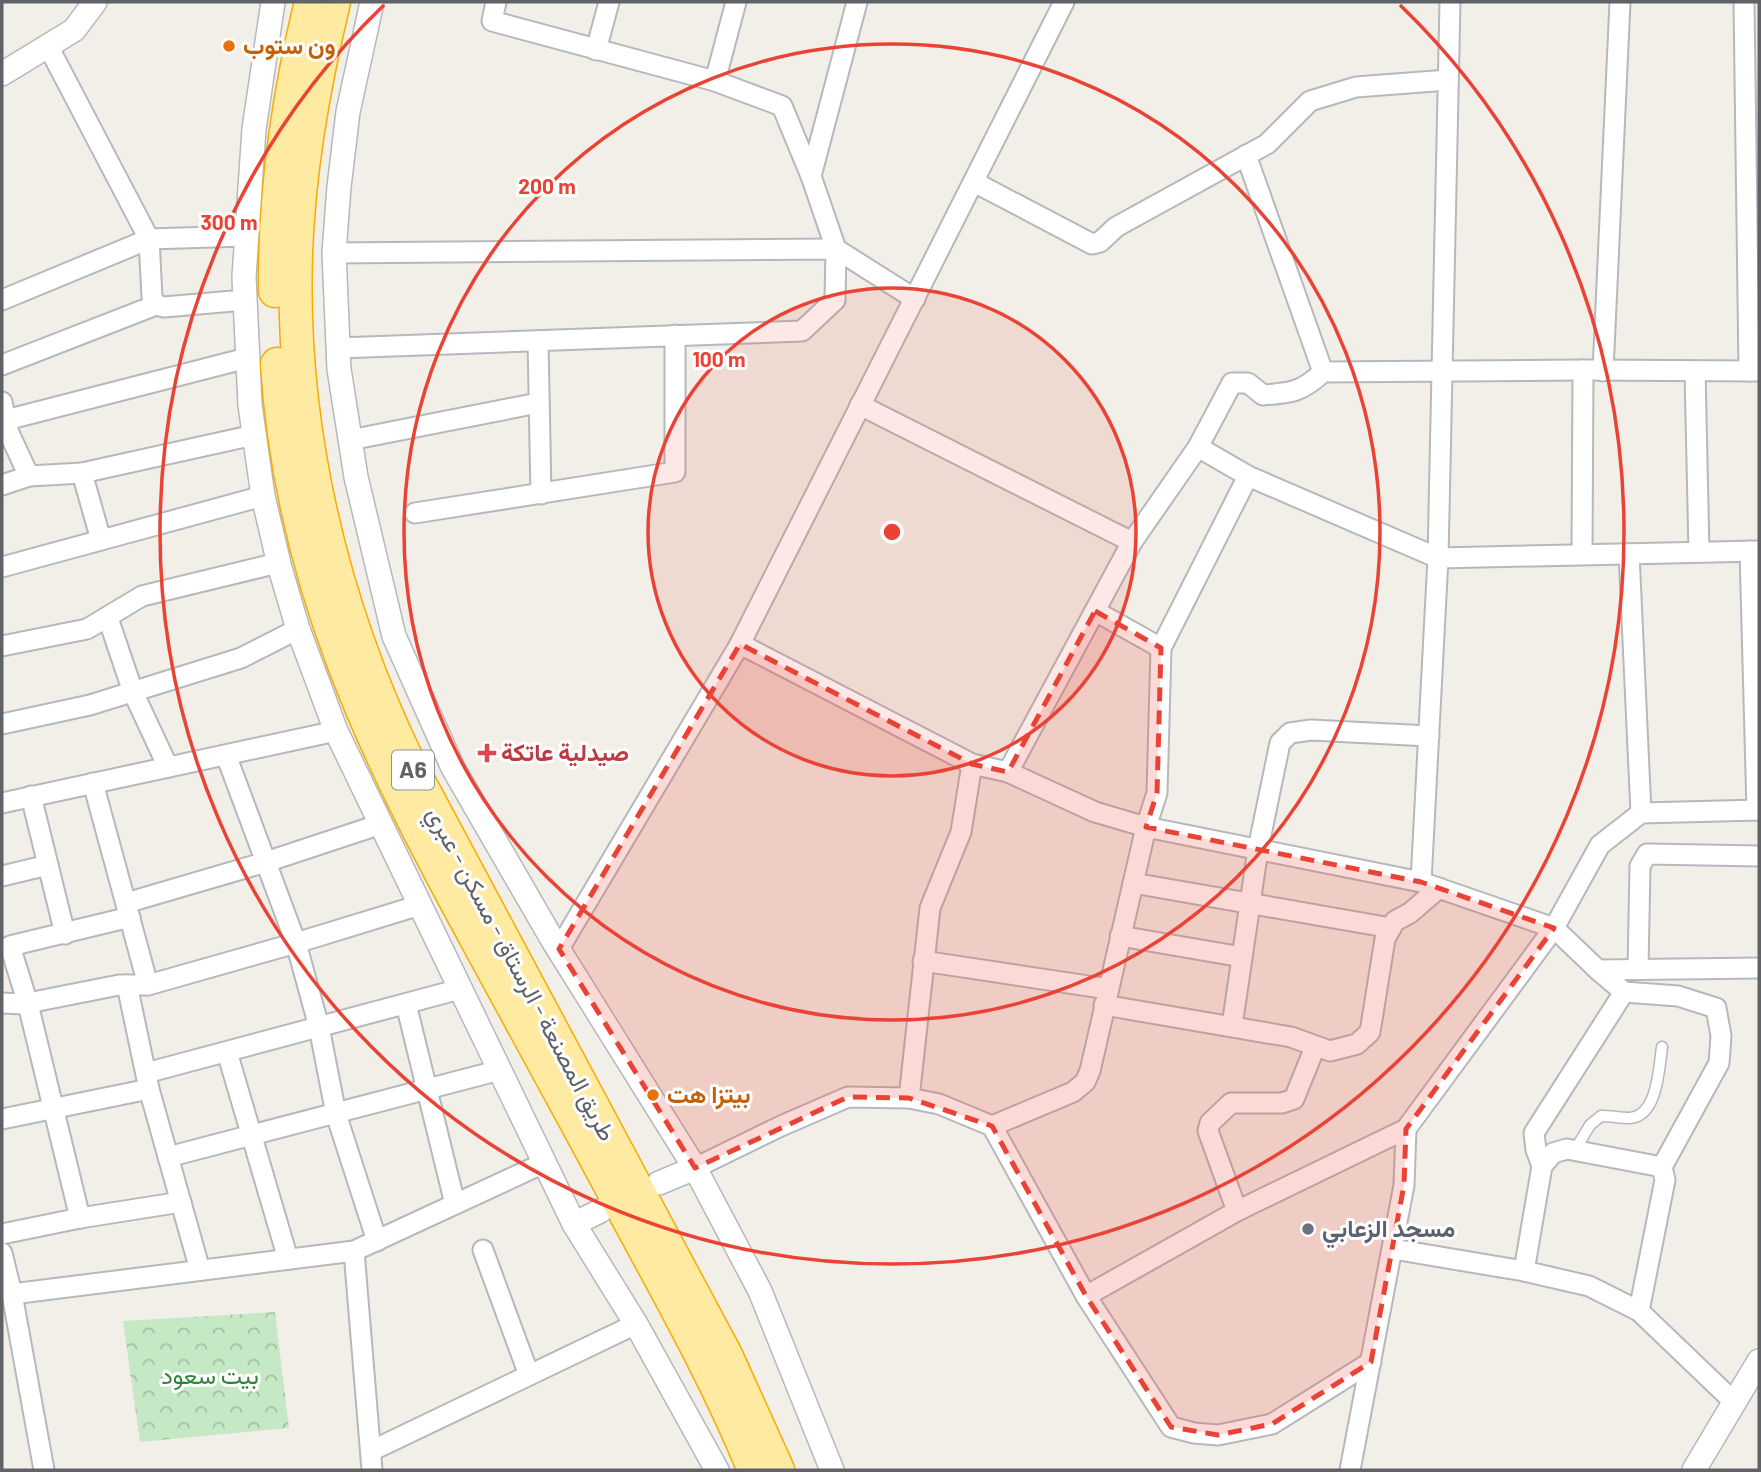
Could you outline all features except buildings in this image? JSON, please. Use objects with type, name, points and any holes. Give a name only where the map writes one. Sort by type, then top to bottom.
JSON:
[{"type":"highway","name":"طريق المصنعة - الرستاق - مسكن - عبري","points":[[316,3],[297,66],[285,137],[274,249],[279,389],[287,457],[301,525],[323,607],[360,709],[412,820],[688,1330],[754,1470]]},
{"type":"highway","name":"طريق المصنعة - الرستاق - مسكن - عبري","points":[[316,3],[318,77],[303,176],[296,253],[301,396],[320,513],[352,626],[383,707],[420,785],[726,1355],[778,1470]]},
{"type":"street","points":[[2,74],[74,30],[95,2]]},
{"type":"street","points":[[273,2],[254,129],[246,236],[245,300],[254,435],[263,496],[278,563],[298,629],[336,732],[419,905],[574,1224],[636,1324],[716,1470]]},
{"type":"street","points":[[372,2],[348,112],[334,253],[338,348],[356,477],[394,636],[453,768],[559,949],[695,1168],[760,1291],[832,1470]]},
{"type":"street","points":[[338,348],[802,331],[835,300],[836,249],[811,176],[782,106],[715,81],[492,21],[496,2]]},
{"type":"street","points":[[596,50],[609,2]]},
{"type":"street","points":[[715,81],[736,2]]},
{"type":"street","points":[[811,176],[857,2]]},
{"type":"street","points":[[559,949],[740,644],[1064,2]]},
{"type":"street","points":[[923,961],[1106,997],[1232,1027],[1291,1037],[1330,1051],[1345,1049],[1362,1042],[1370,1032],[1385,939],[1395,921],[1409,913],[1430,885],[1429,736],[1438,558],[1450,2]]},
{"type":"street","points":[[1603,371],[1620,2]]},
{"type":"street","points":[[1008,772],[1132,542],[1198,447],[1232,383],[1248,383],[1263,395],[1292,393],[1308,386],[1323,372],[1754,371],[1744,2]]},
{"type":"street","points":[[48,46],[149,239],[152,297],[156,305]]},
{"type":"street","points":[[974,182],[1092,244],[1100,242],[1116,227],[1267,144],[1310,101],[1356,87],[1448,80]]},
{"type":"street","points":[[1246,155],[1323,372]]},
{"type":"street","points":[[2,300],[149,239],[246,236]]},
{"type":"street","points":[[334,253],[836,249],[915,299]]},
{"type":"street","points":[[2,365],[156,305],[164,307],[245,300]]},
{"type":"street","points":[[415,513],[675,472],[676,335]]},
{"type":"street","points":[[537,341],[541,494]]},
{"type":"street","points":[[29,476],[5,422],[247,358]]},
{"type":"street","points":[[1582,554],[1583,370]]},
{"type":"street","points":[[1695,371],[1699,552]]},
{"type":"street","points":[[351,440],[538,403]]},
{"type":"street","points":[[860,405],[1132,542]]},
{"type":"street","points":[[2,485],[29,476],[82,473],[254,435]]},
{"type":"street","points":[[1086,1296],[1237,1211],[1406,1129],[1554,928],[1600,845],[1640,813],[1758,810],[1755,551],[1438,558],[1248,476],[1198,447]]},
{"type":"street","points":[[82,473],[101,540]]},
{"type":"street","points":[[992,1126],[1073,1091],[1085,1082],[1090,1071],[1146,827],[1157,793],[1161,648],[1248,476]]},
{"type":"street","points":[[2,567],[263,496]]},
{"type":"street","points":[[1629,554],[1640,813]]},
{"type":"street","points":[[2,646],[87,629],[142,596],[278,563]]},
{"type":"street","points":[[1095,611],[1161,648]]},
{"type":"street","points":[[108,618],[133,692],[168,767]]},
{"type":"street","points":[[2,724],[90,705],[241,658],[298,629]]},
{"type":"street","points":[[740,644],[972,764],[1008,772],[1095,812],[1146,827],[1430,885],[1554,928],[1624,992],[1678,996],[1716,1009],[1721,1036],[1719,1063],[1662,1167],[1665,1181],[1639,1311]]},
{"type":"street","points":[[1232,1027],[1258,849],[1280,743],[1290,733],[1311,730],[1429,736]]},
{"type":"street","points":[[2,803],[336,732]]},
{"type":"street","points":[[226,755],[296,943],[319,1027],[336,1114],[377,1241]]},
{"type":"street","points":[[909,1098],[930,908],[961,832],[972,764]]},
{"type":"street","points":[[93,783],[148,985]]},
{"type":"street","points":[[31,796],[65,934]]},
{"type":"street","points":[[80,1218],[28,1004],[9,946],[65,934],[381,824]]},
{"type":"street","points":[[1637,969],[1640,866],[1647,853],[1759,856]]},
{"type":"street","points":[[2,876],[48,865]]},
{"type":"street","points":[[1133,883],[1391,928]]},
{"type":"street","points":[[2,1003],[28,1004],[127,985],[148,985],[419,905]]},
{"type":"street","points":[[1121,936],[1242,957]]},
{"type":"street","points":[[1598,970],[1759,968]]},
{"type":"street","points":[[127,985],[147,1081],[200,1270]]},
{"type":"street","points":[[2,1119],[53,1109],[147,1081],[228,1052],[460,989]]},
{"type":"street","points":[[1524,1271],[1542,1166],[1534,1133],[1624,992]]},
{"type":"street","points":[[406,1004],[455,1205]]},
{"type":"street","points":[[1237,1211],[1208,1131],[1210,1123],[1231,1103],[1282,1103],[1294,1099],[1315,1046]]},
{"type":"street","points":[[228,1052],[288,1259]]},
{"type":"street","points":[[168,1157],[500,1070]]},
{"type":"street","points":[[659,1183],[848,1097],[909,1098],[939,1104],[992,1126],[1086,1296],[1171,1427],[1218,1435],[1272,1424],[1371,1362]]},
{"type":"street","points":[[1350,1470],[1404,1185],[1406,1129]]},
{"type":"street","points":[[1542,1166],[1553,1153],[1567,1149],[1662,1167]]},
{"type":"street","points":[[12,1293],[354,1251],[544,1163]]},
{"type":"street","points":[[2,1234],[181,1202]]},
{"type":"street","points":[[574,1224],[600,1211]]},
{"type":"street","points":[[1393,1249],[1524,1271],[1589,1286],[1639,1311],[1734,1402]]},
{"type":"street","points":[[483,1250],[529,1375]]},
{"type":"street","points":[[354,1251],[371,1460],[529,1375],[636,1324]]},
{"type":"street","points":[[2,1253],[12,1293],[44,1470]]},
{"type":"street","points":[[1694,1470],[1759,1361]]},
{"type":"lane","points":[[1575,1150],[1590,1125],[1601,1116],[1629,1118],[1638,1116],[1648,1106],[1655,1094],[1662,1047]]},
{"type":"highlighted area","points":[[1095,611],[1161,648],[1157,793],[1146,827],[1421,882],[1554,928],[1406,1129],[1404,1185],[1371,1362],[1272,1424],[1218,1435],[1171,1427],[1086,1296],[992,1126],[909,1098],[848,1097],[695,1168],[559,949],[740,644],[972,764],[1008,772]]},
{"type":"green space","name":"بيت سعود","points":[[275,1312],[289,1428],[140,1442],[123,1321]]},
{"type":"place","name":"ون ستوب","points":[[229,46]]},
{"type":"place","name":"صيدلية عاتكة","points":[[487,753]]},
{"type":"place","name":"بيتزا هت","points":[[653,1095]]},
{"type":"place","name":"مسجد الزعابي","points":[[1308,1229]]}]
